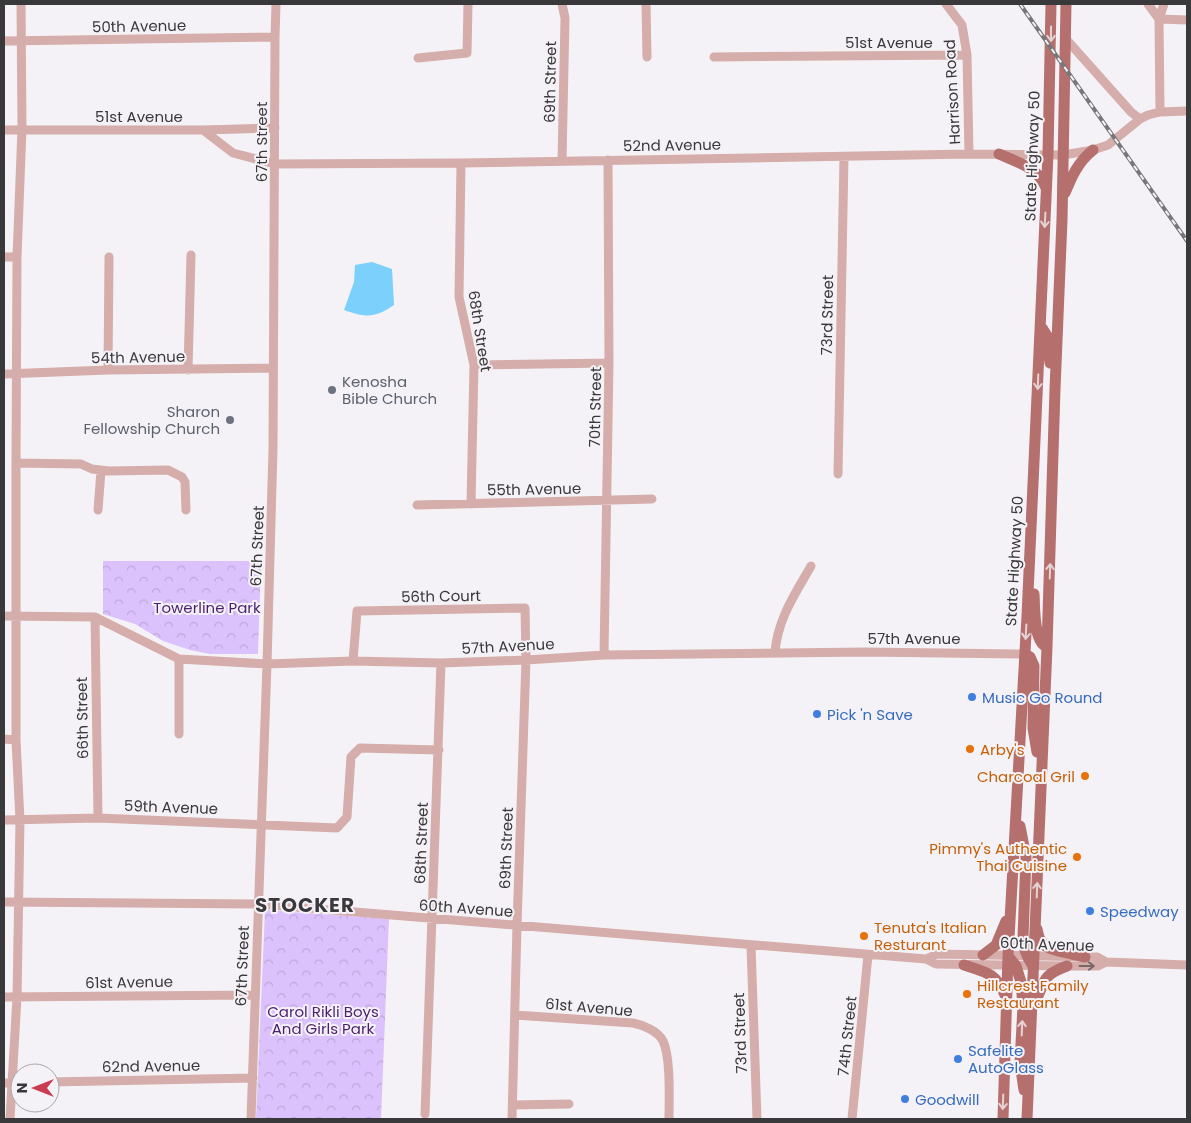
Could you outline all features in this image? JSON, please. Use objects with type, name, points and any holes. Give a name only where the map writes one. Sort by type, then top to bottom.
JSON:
[{"type":"main road","name":"State Highway 50","points":[[1003,1119],[1007,1000],[1048,154],[1051,4]]},
{"type":"main road","name":"State Highway 50","points":[[1028,1115],[1032,1008],[1031,960],[1036,925],[1061,250],[1066,4]]},
{"type":"main road","points":[[1051,65],[1057,92],[1059,151],[1063,155]]},
{"type":"main road","points":[[1062,199],[1083,158],[1093,150]]},
{"type":"main road","points":[[999,154],[1031,169],[1043,179],[1046,191]]},
{"type":"main road","points":[[1048,154],[1055,158],[1056,161],[1054,206],[1061,250]]},
{"type":"main road","points":[[1040,326],[1044,329],[1047,336],[1055,389]]},
{"type":"main road","points":[[1031,535],[1036,626],[1039,640],[1047,647]]},
{"type":"main road","points":[[1025,654],[1030,657],[1034,666],[1033,728],[1041,778]]},
{"type":"main road","points":[[1017,808],[1026,857],[1023,937],[1031,960]]},
{"type":"main road","points":[[983,956],[996,945],[1012,903]]},
{"type":"main road","points":[[1036,925],[1039,938],[1044,945],[1058,951],[1085,957]]},
{"type":"main road","points":[[1010,963],[1021,982],[1020,1063],[1028,1115]]},
{"type":"main road","points":[[964,965],[990,975],[999,982],[1007,1000]]},
{"type":"main road","points":[[1032,1008],[1045,979],[1052,972],[1067,966]]},
{"type":"street","points":[[13,1063],[17,997],[20,820],[16,740],[16,374],[17,257],[22,129],[21,4]]},
{"type":"street","name":"67th Street","points":[[251,1119],[273,449],[276,4]]},
{"type":"street","points":[[418,58],[467,53],[468,4]]},
{"type":"street","name":"69th Street","points":[[562,4],[565,18],[562,161]]},
{"type":"street","points":[[646,4],[647,57]]},
{"type":"street","name":"Harrison Road","points":[[946,4],[962,24],[967,55],[969,154]]},
{"type":"street","points":[[1148,4],[1159,19]]},
{"type":"street","points":[[1160,112],[1159,19],[1164,4]]},
{"type":"street","points":[[1159,19],[1187,20]]},
{"type":"street","name":"50th Avenue","points":[[4,41],[275,37]]},
{"type":"street","points":[[1066,38],[1131,112],[1140,119],[1160,112],[1187,111]]},
{"type":"street","name":"51st Avenue","points":[[714,57],[967,55]]},
{"type":"street","name":"52nd Avenue","points":[[203,130],[233,154],[275,164],[461,163],[969,154],[1063,155],[1093,150],[1116,140],[1140,119]]},
{"type":"street","name":"51st Avenue","points":[[4,130],[275,128]]},
{"type":"street","name":"73rd Street","points":[[838,474],[844,157]]},
{"type":"street","name":"70th Street","points":[[604,655],[608,501],[608,160]]},
{"type":"street","name":"68th Street","points":[[461,163],[459,297],[474,365],[471,504]]},
{"type":"street","points":[[188,370],[191,256]]},
{"type":"street","points":[[4,258],[17,257]]},
{"type":"street","points":[[108,370],[109,257]]},
{"type":"street","points":[[474,365],[609,363]]},
{"type":"street","name":"54th Avenue","points":[[4,374],[108,370],[273,368]]},
{"type":"street","points":[[16,463],[76,464],[101,471],[162,469],[178,474],[185,482],[186,510]]},
{"type":"street","points":[[98,510],[101,471]]},
{"type":"street","name":"55th Avenue","points":[[417,505],[652,499]]},
{"type":"street","points":[[775,653],[777,633],[782,618],[811,566]]},
{"type":"street","name":"69th Street","points":[[512,1119],[526,660],[525,608]]},
{"type":"street","name":"56th Court","points":[[353,661],[357,611],[525,608]]},
{"type":"street","name":"57th Avenue","points":[[4,616],[95,616],[179,660],[267,664],[353,661],[441,663],[604,655],[865,652],[1025,654]]},
{"type":"street","name":"66th Street","points":[[95,616],[98,818]]},
{"type":"street","points":[[179,660],[179,734]]},
{"type":"street","name":"68th Street","points":[[425,1114],[441,663]]},
{"type":"street","points":[[4,740],[16,740]]},
{"type":"street","name":"59th Avenue","points":[[4,820],[98,818],[338,828],[347,817],[351,757],[360,748],[439,750]]},
{"type":"street","name":"60th Avenue","points":[[4,902],[258,904],[432,920],[517,925],[751,946],[926,959],[936,964],[1010,963],[1031,960],[1096,957],[1106,962],[1187,965]]},
{"type":"street","name":"73rd Street","points":[[751,946],[757,1119]]},
{"type":"street","name":"60th Avenue","points":[[926,959],[937,954],[983,956],[1010,963],[1031,960],[1067,966],[1098,966],[1106,962]]},
{"type":"street","name":"74th Street","points":[[852,1119],[868,955]]},
{"type":"street","name":"61st Avenue","points":[[4,997],[255,995]]},
{"type":"street","name":"61st Avenue","points":[[515,1015],[641,1025],[657,1035],[662,1040],[668,1062],[669,1119]]},
{"type":"street","name":"62nd Avenue","points":[[60,1082],[252,1078]]},
{"type":"street","points":[[513,1105],[569,1104]]},
{"type":"green space","name":"Towerline Park","points":[[103,561],[261,561],[258,654],[210,654],[190,650],[163,641],[135,624],[103,614]]},
{"type":"green space","name":"Carol Rikli Boys And Girls Park","points":[[265,910],[389,919],[381,1119],[256,1119]]},
{"type":"water","points":[[372,262],[392,269],[394,305],[370,315],[344,310],[354,282],[355,265]]},
{"type":"railway","points":[[1020,4],[1187,241]]},
{"type":"place","name":"Kenosha Bible Church","points":[[332,390]]},
{"type":"place","name":"Sharon Fellowship Church","points":[[230,420]]},
{"type":"place","name":"Music Go Round","points":[[972,697]]},
{"type":"place","name":"Pick 'n Save","points":[[817,714]]},
{"type":"place","name":"Arby's","points":[[970,749]]},
{"type":"place","name":"Charcoal Gril","points":[[1085,776]]},
{"type":"place","name":"Pimmy's Authentic Thai Cuisine","points":[[1077,857]]},
{"type":"place","name":"Speedway","points":[[1090,911]]},
{"type":"place","name":"Tenuta's Italian Resturant","points":[[864,936]]},
{"type":"place","name":"Hillcrest Family Restaurant","points":[[967,994]]},
{"type":"place","name":"Safelite AutoGlass","points":[[958,1059]]},
{"type":"place","name":"Goodwill","points":[[905,1099]]},
{"type":"district","name":"STOCKER","points":[[305,905]]}]
